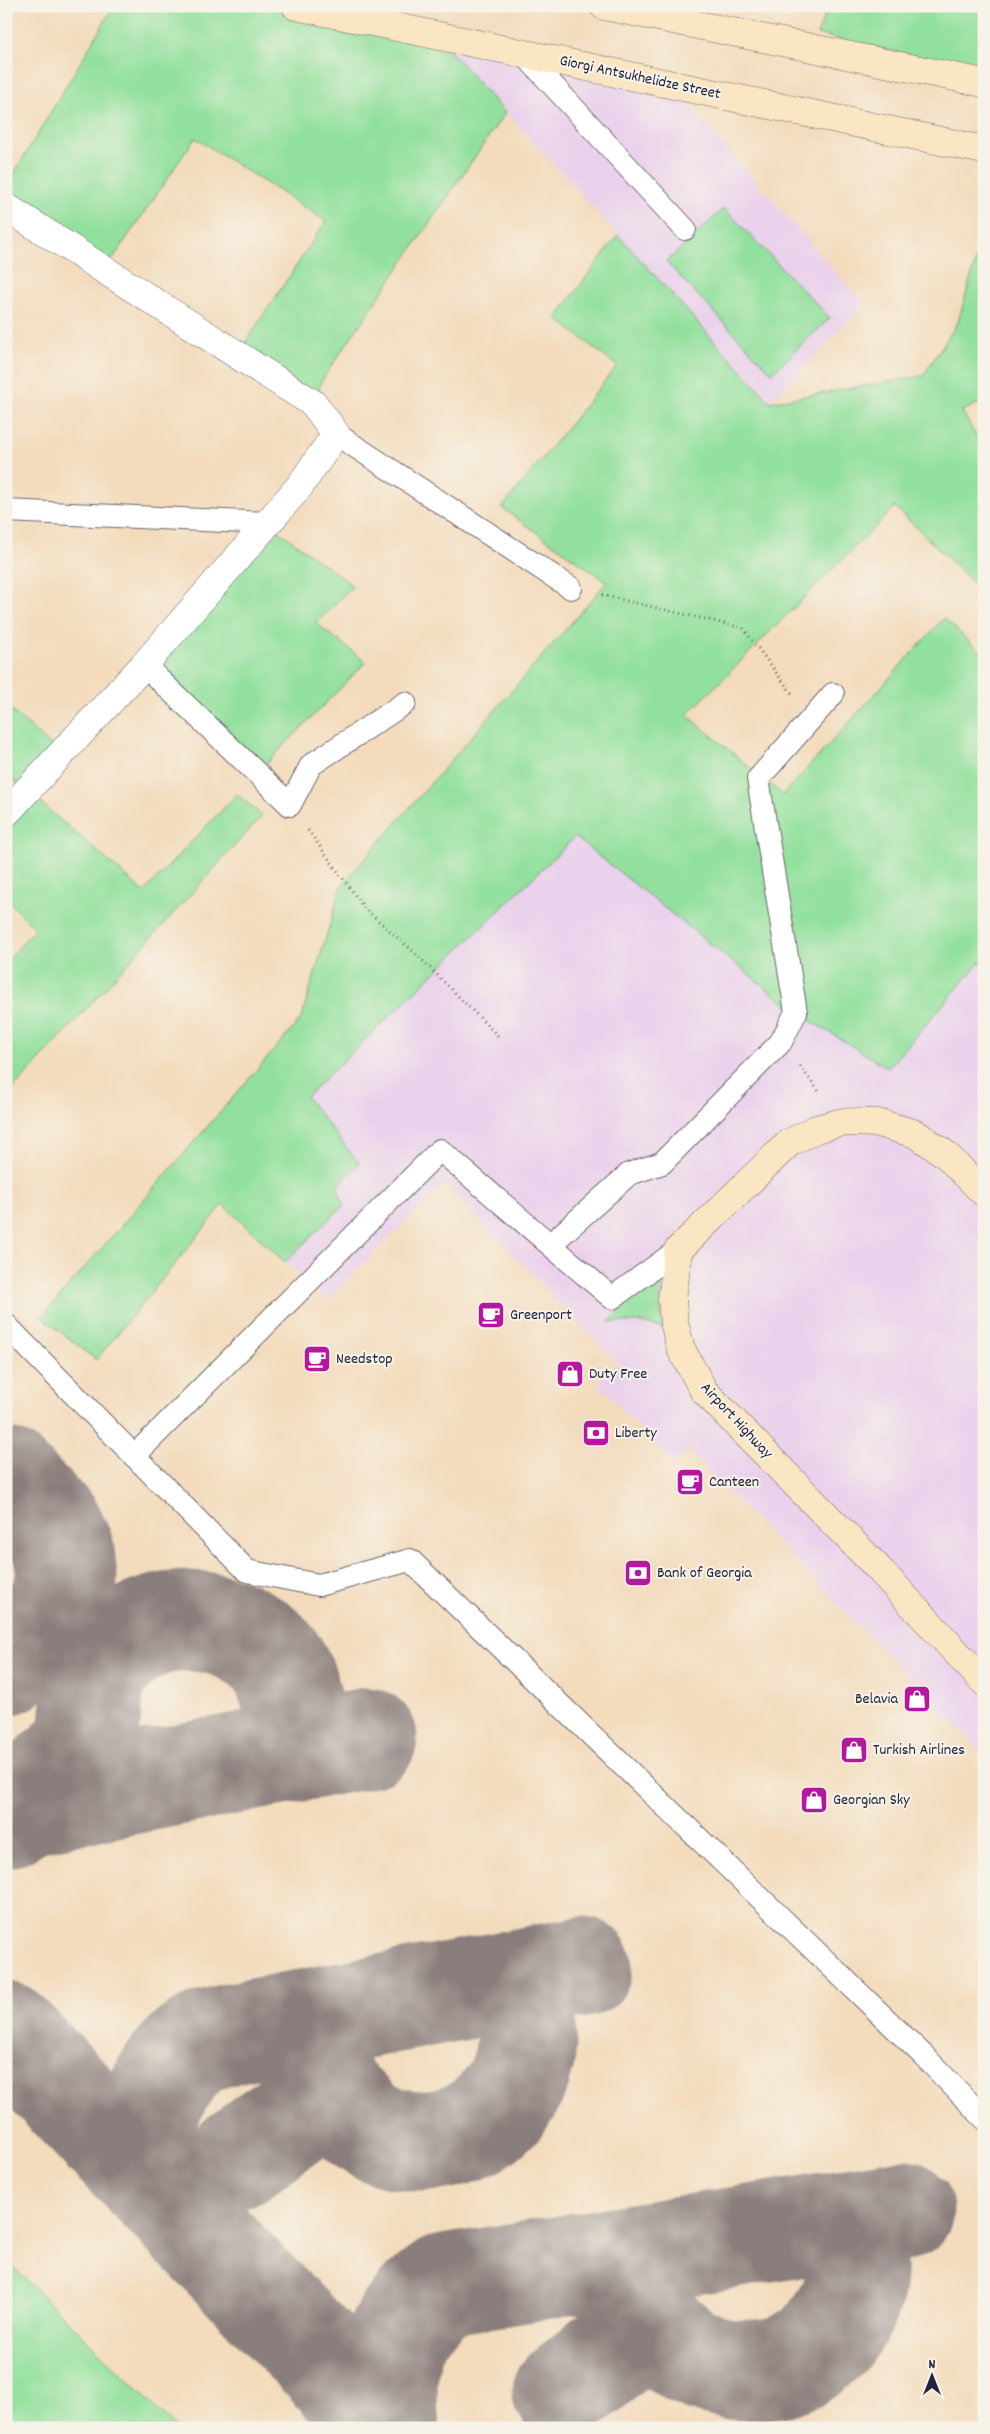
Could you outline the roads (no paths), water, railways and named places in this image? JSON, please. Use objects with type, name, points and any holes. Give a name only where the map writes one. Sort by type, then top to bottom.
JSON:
[{"type":"main road","name":"Giorgi Antsukhelidze Street","points":[[296,6],[984,150]]},
{"type":"main road","points":[[604,6],[984,83]]},
{"type":"main road","points":[[678,1250],[789,1143],[816,1129],[843,1122],[878,1123],[916,1134],[945,1154],[984,1193]]},
{"type":"main road","name":"Airport Highway","points":[[678,1250],[672,1300],[674,1322],[681,1349],[704,1391],[878,1568],[984,1682]]},
{"type":"street","points":[[6,207],[314,404],[336,434],[299,487],[268,523],[144,665],[6,813]]},
{"type":"lane","points":[[524,54],[685,229]]},
{"type":"lane","points":[[336,434],[571,588]]},
{"type":"lane","points":[[6,511],[268,523]]},
{"type":"lane","points":[[144,665],[290,805],[311,765],[405,703]]},
{"type":"lane","points":[[551,1244],[629,1174],[662,1163],[781,1042],[796,1012],[758,779],[833,694]]},
{"type":"lane","points":[[134,1456],[440,1150],[612,1298],[678,1250]]},
{"type":"lane","points":[[6,1325],[247,1571],[319,1585],[410,1560],[924,2056],[984,2118]]},
{"type":"place","name":"Greenport","points":[[491,1315]]},
{"type":"place","name":"Needstop","points":[[317,1359]]},
{"type":"place","name":"Duty Free","points":[[570,1374]]},
{"type":"place","name":"Liberty","points":[[596,1433]]},
{"type":"place","name":"Canteen","points":[[690,1482]]},
{"type":"place","name":"Bank of Georgia","points":[[638,1573]]},
{"type":"place","name":"Belavia","points":[[917,1699]]},
{"type":"place","name":"Turkish Airlines","points":[[854,1750]]},
{"type":"place","name":"Georgian Sky","points":[[814,1800]]}]
